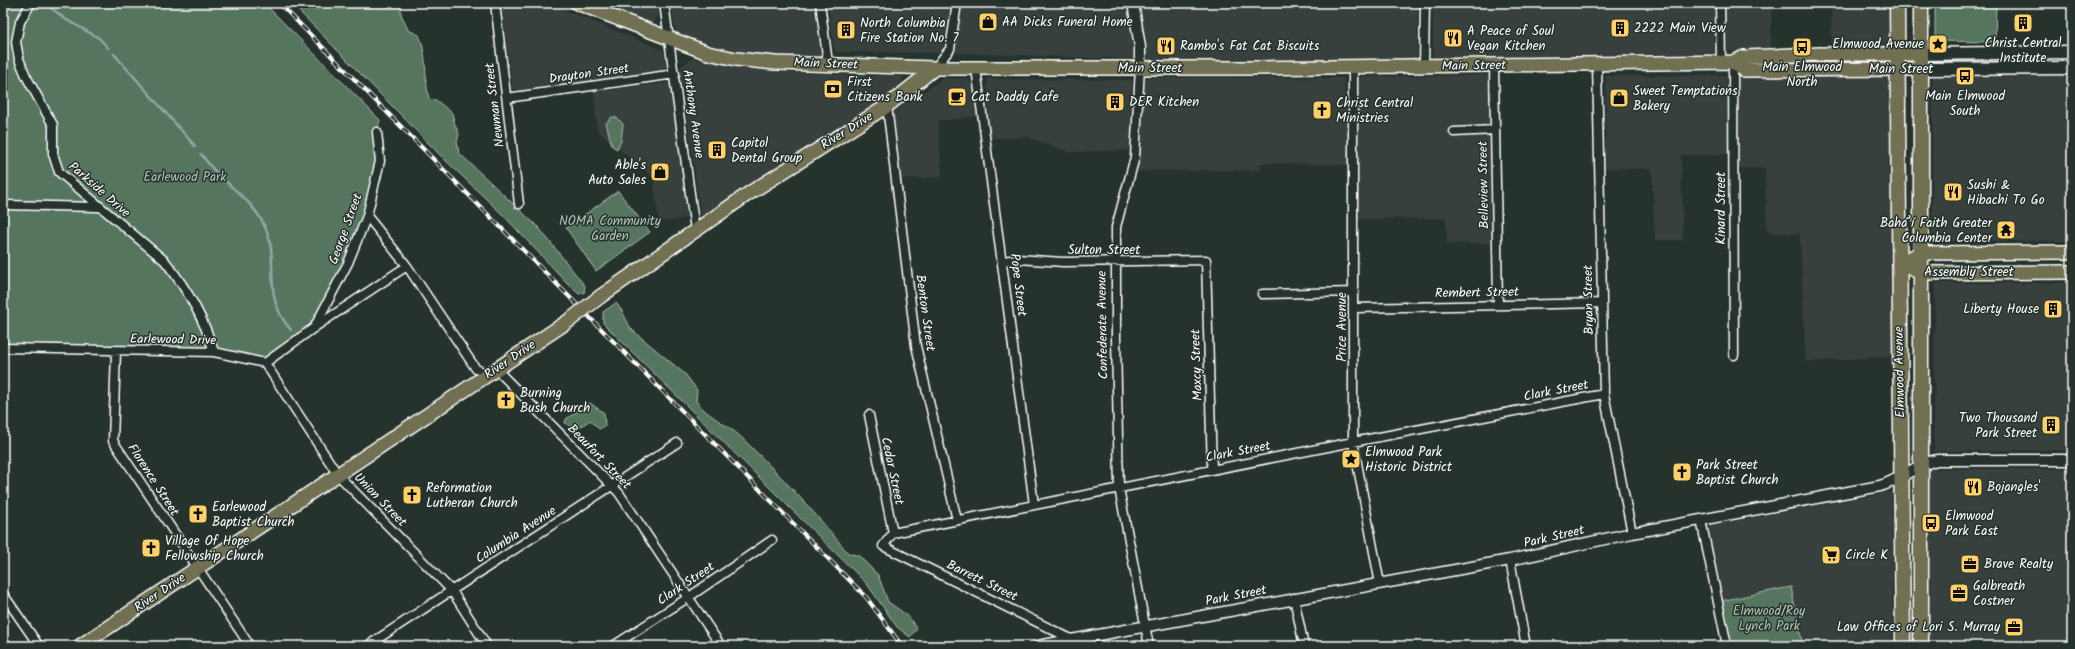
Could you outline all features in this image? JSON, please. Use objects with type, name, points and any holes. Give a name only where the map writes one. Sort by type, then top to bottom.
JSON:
[{"type":"highway","name":"Elmwood Avenue","points":[[1898,3],[1897,69],[1902,646]]},
{"type":"highway","name":"Elmwood Avenue","points":[[1921,3],[1921,646]]},
{"type":"main road","name":"Main Street","points":[[577,3],[708,53],[736,59],[775,63],[828,63],[935,68],[1353,68],[1727,62],[1744,57],[1897,53],[2072,52]]},
{"type":"main road","name":"Main Street","points":[[1727,62],[1744,70],[2072,68]]},
{"type":"main road","name":"River Drive","points":[[80,646],[570,320],[601,296],[695,230],[887,106],[935,68]]},
{"type":"main road","name":"Assembly Street","points":[[1899,263],[1921,253],[2072,252]]},
{"type":"main road","name":"Assembly Street","points":[[1899,263],[1921,273],[2072,272]]},
{"type":"street","name":"Parkside Drive","points":[[31,3],[20,22],[16,42],[19,60],[26,76],[53,125],[53,154],[59,172],[98,207],[165,261],[177,276],[199,312],[207,329],[214,352]]},
{"type":"street","name":"Newman Street","points":[[495,3],[519,204]]},
{"type":"street","name":"Anthony Avenue","points":[[664,3],[676,74],[695,230]]},
{"type":"street","points":[[820,3],[828,63]]},
{"type":"street","points":[[935,68],[950,49],[957,3]]},
{"type":"street","name":"Confederate Avenue","points":[[1133,3],[1140,48],[1135,157],[1118,218],[1115,262],[1119,488],[1148,646]]},
{"type":"street","points":[[1424,66],[1425,3]]},
{"type":"street","name":"Kinard Street","points":[[1720,3],[1727,62],[1734,355]]},
{"type":"street","name":"Bryan Street","points":[[1597,64],[1604,394],[1632,533]]},
{"type":"street","name":"Belleview Street","points":[[1494,66],[1498,304]]},
{"type":"street","name":"Pope Street","points":[[976,68],[1003,261],[1034,505]]},
{"type":"street","name":"Price Avenue","points":[[1353,68],[1353,442],[1380,584]]},
{"type":"street","name":"Drayton Street","points":[[507,98],[676,74]]},
{"type":"street","name":"Benton Street","points":[[887,106],[916,346],[957,520]]},
{"type":"street","points":[[1454,132],[1495,130]]},
{"type":"street","name":"George Street","points":[[315,327],[348,263],[367,216],[380,161],[377,132]]},
{"type":"street","points":[[3,205],[98,207]]},
{"type":"street","points":[[367,216],[407,266],[476,369],[486,374],[496,370]]},
{"type":"street","name":"Sulton Street","points":[[1003,261],[1018,259],[1063,262],[1206,260]]},
{"type":"street","name":"Maxcy Street","points":[[1206,260],[1212,470]]},
{"type":"street","points":[[265,363],[315,327],[407,266]]},
{"type":"street","points":[[1262,294],[1354,292]]},
{"type":"street","name":"Rembert Street","points":[[1354,308],[1601,303]]},
{"type":"street","name":"Earlewood Drive","points":[[3,348],[214,352],[265,363]]},
{"type":"street","name":"Florence Street","points":[[116,351],[113,441],[196,569],[250,646]]},
{"type":"street","name":"Union Street","points":[[265,363],[338,474],[452,591],[487,646]]},
{"type":"street","name":"Beaufort Street","points":[[496,370],[612,486],[689,597],[720,646]]},
{"type":"street","name":"Clark Street","points":[[893,533],[1604,394]]},
{"type":"street","name":"Cedar Street","points":[[869,415],[893,533]]},
{"type":"street","name":"Columbia Avenue","points":[[367,646],[677,443]]},
{"type":"street","name":"Park Street","points":[[1038,646],[1294,598],[1510,560],[1632,533],[1880,486],[1901,478],[1921,465],[1937,460],[2072,460]]},
{"type":"street","points":[[1701,520],[1727,646]]},
{"type":"street","name":"Barrett Street","points":[[893,533],[883,546],[1071,639]]},
{"type":"street","name":"Clark Street","points":[[613,646],[689,597],[772,540]]},
{"type":"street","points":[[1510,560],[1526,646]]},
{"type":"street","points":[[3,594],[39,646]]},
{"type":"street","points":[[1294,598],[1304,646]]},
{"type":"shaded area","points":[[501,3],[547,3],[663,50],[668,70],[513,91]]},
{"type":"shaded area","points":[[598,3],[657,3],[659,16],[652,23]]},
{"type":"shaded area","points":[[671,3],[814,3],[821,56],[744,55],[676,33]]},
{"type":"shaded area","points":[[827,3],[899,3],[900,10],[952,4],[942,53],[835,52]]},
{"type":"shaded area","points":[[962,3],[1127,3],[1134,59],[955,53]]},
{"type":"shaded area","points":[[1140,3],[1418,3],[1417,58],[1147,62]]},
{"type":"shaded area","points":[[1433,3],[1714,3],[1714,53],[1433,58]]},
{"type":"shaded area","points":[[1724,3],[1771,3],[1771,50],[1724,51]]},
{"type":"shaded area","points":[[1831,3],[1894,3],[1895,49],[1832,50]]},
{"type":"shaded area","points":[[692,58],[777,72],[902,76],[904,85],[701,216],[680,68]]},
{"type":"shaded area","points":[[1490,75],[1490,243],[1447,244],[1446,218],[1358,219],[1359,77]]},
{"type":"shaded area","points":[[1726,75],[1729,154],[1681,155],[1683,240],[1655,240],[1652,169],[1605,168],[1606,76]]},
{"type":"shaded area","points":[[1933,75],[2072,75],[2072,241],[1932,241]]},
{"type":"shaded area","points":[[1890,76],[1892,356],[1806,362],[1800,234],[1767,232],[1765,168],[1737,168],[1739,77]]},
{"type":"shaded area","points":[[1193,77],[1344,78],[1349,165],[1260,163],[1260,170],[1134,171],[1144,79]]},
{"type":"shaded area","points":[[944,78],[968,79],[973,85],[978,116],[938,121],[942,177],[901,179],[893,112]]},
{"type":"shaded area","points":[[987,79],[1132,80],[1132,150],[1069,152],[1028,137],[989,138]]},
{"type":"shaded area","points":[[672,82],[689,218],[659,222],[653,177],[597,130],[594,92]]},
{"type":"shaded area","points":[[1935,283],[2072,283],[2072,450],[1934,451]]},
{"type":"shaded area","points":[[1929,469],[2072,469],[2072,641],[1930,640],[1928,556]]},
{"type":"shaded area","points":[[1892,492],[1893,646],[1803,646],[1790,587],[1720,601],[1707,526]]},
{"type":"green space","name":"Earlewood Park","points":[[3,3],[264,3],[380,120],[377,132],[380,161],[367,216],[315,327],[265,363],[214,352],[3,348]]},
{"type":"green space","points":[[291,3],[401,3],[401,14],[408,30],[419,35],[422,43],[429,99],[436,100],[452,113],[459,134],[457,142],[459,153],[539,228],[585,286],[584,293],[579,294],[571,287],[503,215],[442,157]]},
{"type":"green space","points":[[1935,3],[1996,3],[1995,42],[1935,41]]},
{"type":"green space","points":[[612,117],[616,117],[623,124],[621,141],[617,149],[612,146],[606,123]]},
{"type":"green space","name":"NOMA Community Garden","points":[[618,191],[650,232],[596,271],[566,228]]},
{"type":"green space","points":[[616,303],[631,329],[686,375],[697,390],[696,401],[701,407],[741,437],[823,523],[848,553],[859,556],[878,575],[888,602],[908,616],[917,629],[910,637],[897,627],[867,584],[603,323],[603,312]]},
{"type":"green space","points":[[590,403],[604,413],[605,426],[599,429],[590,420],[579,428],[569,426],[565,423],[566,419]]},
{"type":"green space","name":"Elmwood/Roy Lynch Park","points":[[1791,587],[1803,646],[1729,646],[1720,601]]},
{"type":"waterway","points":[[45,3],[65,19],[99,38],[108,48]]},
{"type":"waterway","points":[[114,54],[195,146]]},
{"type":"waterway","points":[[201,154],[216,172],[240,194],[261,219],[269,240],[273,291],[276,304],[282,317],[291,330]]},
{"type":"railway","points":[[279,3],[866,597],[902,646]]},
{"type":"place","name":"AA Dicks Funeral Home","points":[[988,22]]},
{"type":"place","name":"Christ Central Institute","points":[[2023,23]]},
{"type":"place","name":"2222 Main View","points":[[1620,28]]},
{"type":"place","name":"North Columbia Fire Station No. 7","points":[[846,30]]},
{"type":"place","name":"A Peace of Soul Vegan Kitchen","points":[[1453,38]]},
{"type":"place","name":"Elmwood Avenue","points":[[1938,44]]},
{"type":"place","name":"Rambo's Fat Cat Biscuits","points":[[1166,46]]},
{"type":"place","name":"Main Elmwood North","points":[[1802,47]]},
{"type":"place","name":"Main Elmwood South","points":[[1965,76]]},
{"type":"place","name":"First Citizens Bank","points":[[833,89]]},
{"type":"place","name":"Cat Daddy Cafe","points":[[957,97]]},
{"type":"place","name":"Sweet Temptations Bakery","points":[[1619,98]]},
{"type":"place","name":"DER Kitchen","points":[[1115,102]]},
{"type":"place","name":"Christ Central Ministries","points":[[1322,110]]},
{"type":"place","name":"Capitol Dental Group","points":[[717,150]]},
{"type":"place","name":"Able's Auto Sales","points":[[660,172]]},
{"type":"place","name":"Sushi & Hibachi To Go","points":[[1953,192]]},
{"type":"place","name":"Bahá’í Faith Greater Columbia Center","points":[[2006,230]]},
{"type":"place","name":"Liberty House","points":[[2053,309]]},
{"type":"place","name":"Burning Bush Church","points":[[506,400]]},
{"type":"place","name":"Two Thousand Park Street","points":[[2051,425]]},
{"type":"place","name":"Elmwood Park Historic District","points":[[1351,459]]},
{"type":"place","name":"Park Street Baptist Church","points":[[1682,472]]},
{"type":"place","name":"Bojangles'","points":[[1973,487]]},
{"type":"place","name":"Reformation Lutheran Church","points":[[412,495]]},
{"type":"place","name":"Earlewood Baptist Church","points":[[198,514]]},
{"type":"place","name":"Elmwood Park East","points":[[1931,523]]},
{"type":"place","name":"Village Of Hope Fellowship Church","points":[[151,548]]},
{"type":"place","name":"Circle K","points":[[1831,555]]},
{"type":"place","name":"Brave Realty","points":[[1970,564]]},
{"type":"place","name":"Galbreath Costner","points":[[1959,593]]},
{"type":"place","name":"Law Offices of Lori S. Murray","points":[[2014,627]]}]
